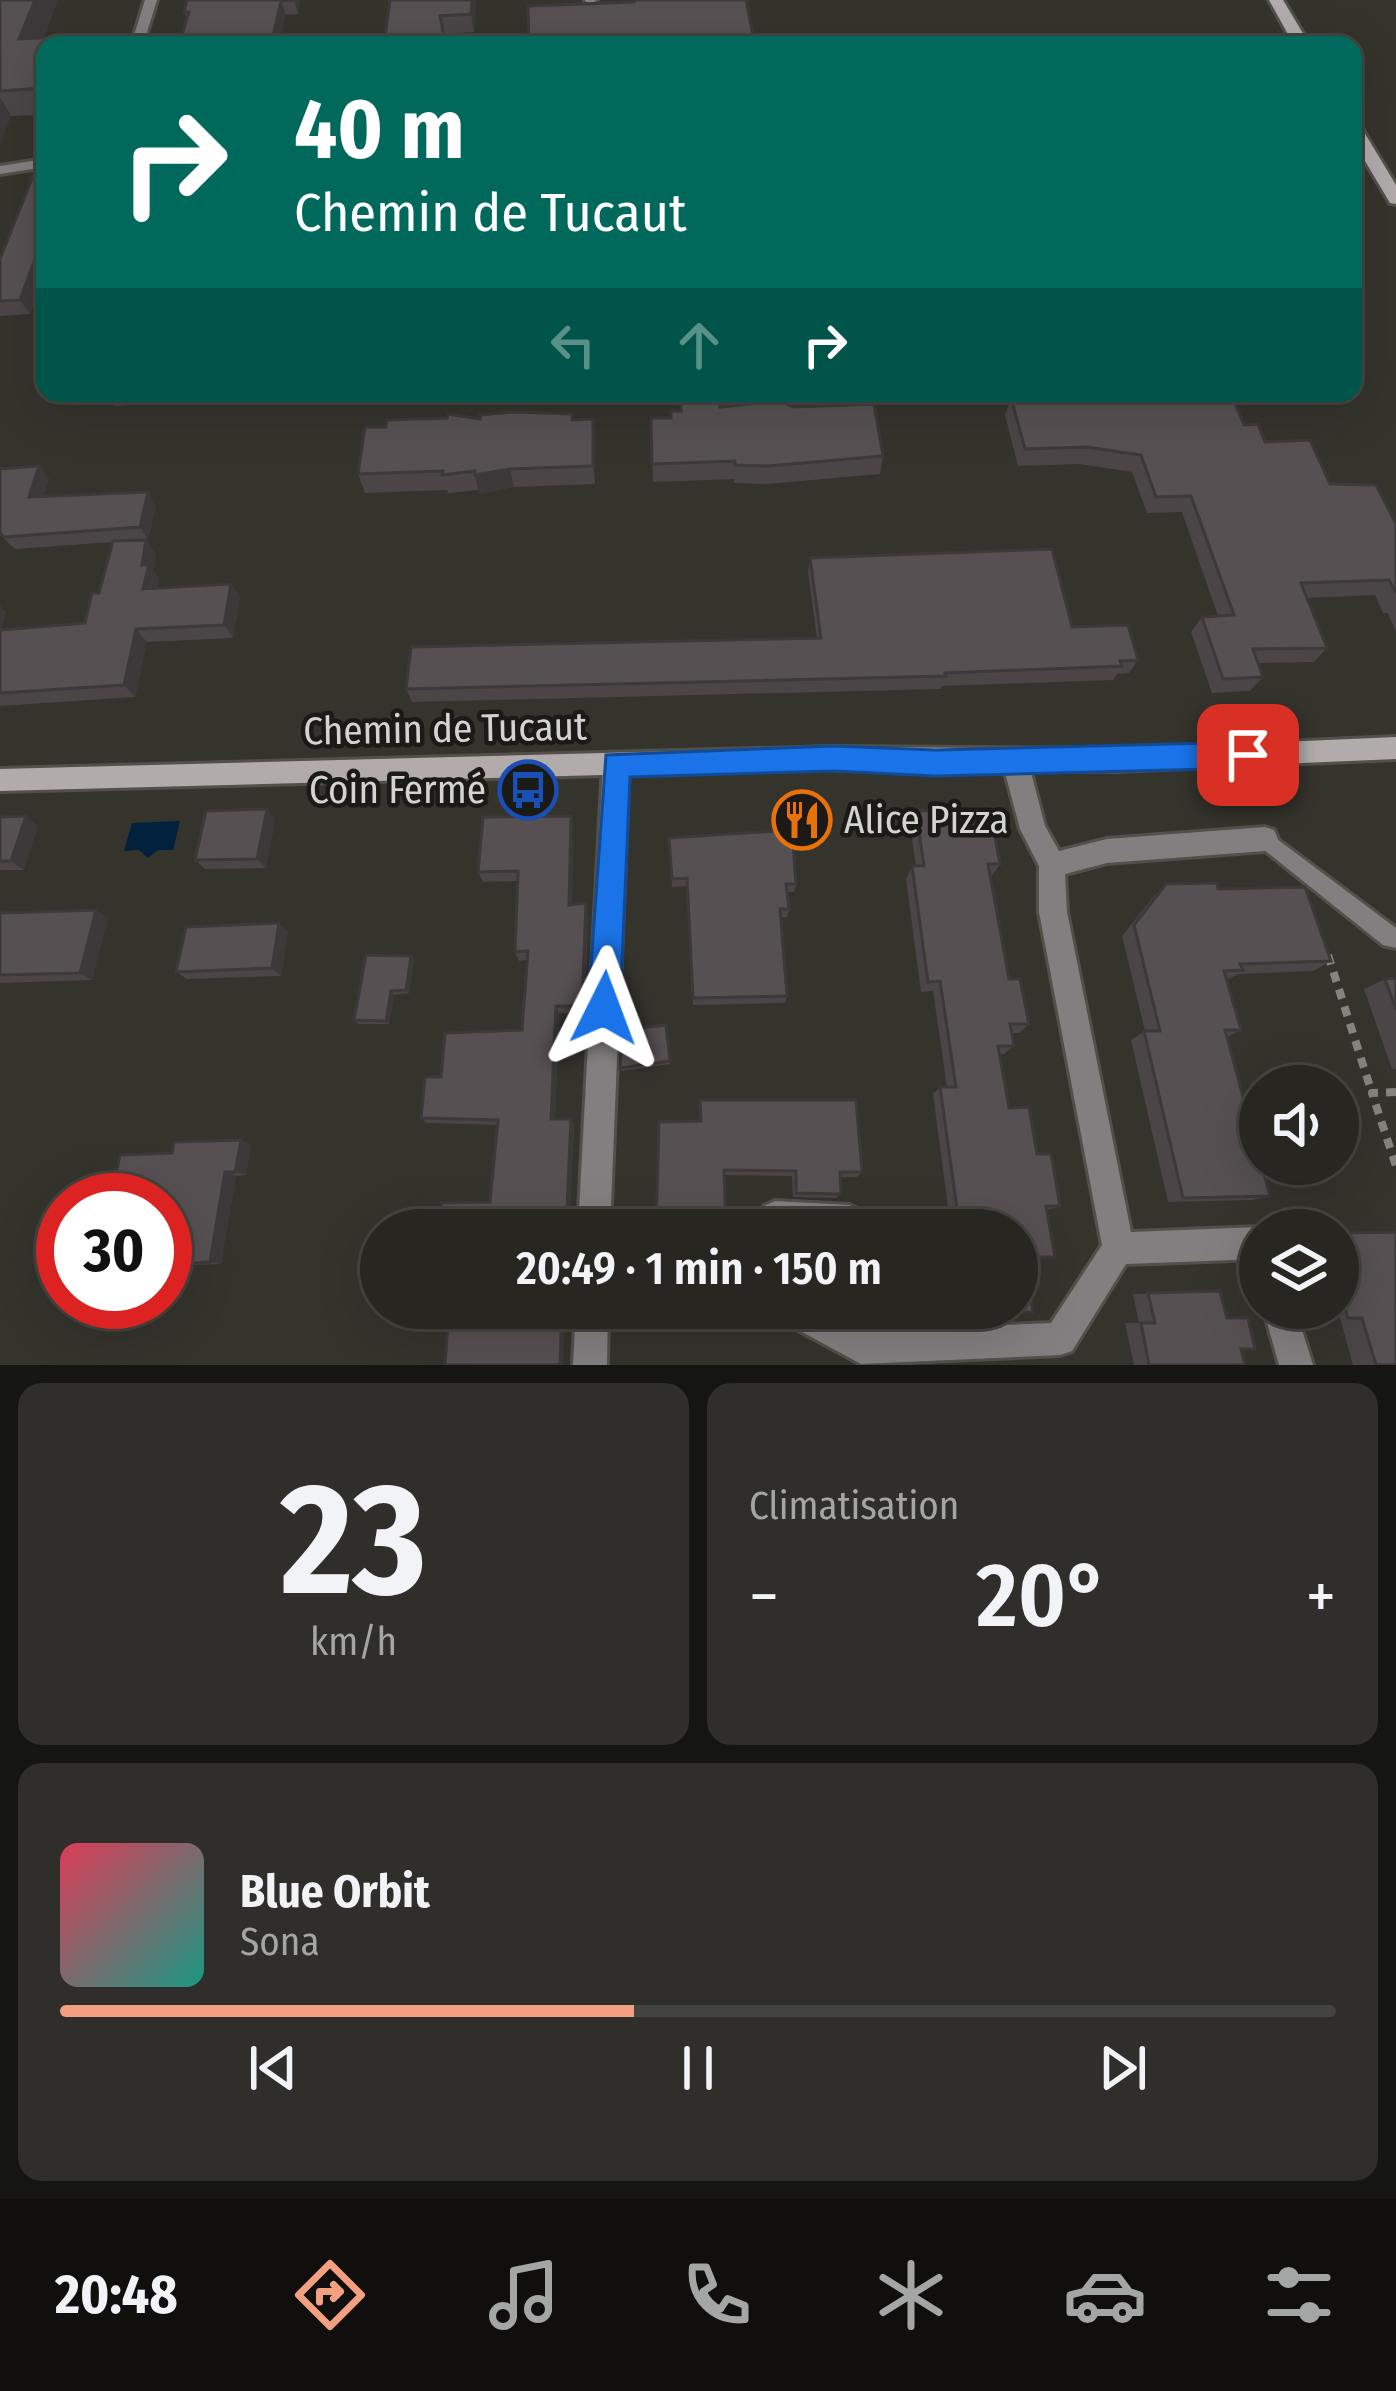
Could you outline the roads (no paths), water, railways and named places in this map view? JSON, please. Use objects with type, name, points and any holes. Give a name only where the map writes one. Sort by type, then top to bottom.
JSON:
[{"type":"main road","points":[[1276,0],[1297,36]]},
{"type":"main road","points":[[1362,143],[1396,199]]},
{"type":"main road","name":"Chemin de Tucaut","points":[[0,780],[834,758],[1016,761],[1396,748]]},
{"type":"street","points":[[827,1329],[862,1348],[1060,1339],[1118,1248],[1053,912],[1052,865],[1033,829],[1016,761]]},
{"type":"street","points":[[595,1209],[616,764]]},
{"type":"street","points":[[1052,865],[1107,851],[1265,839]]},
{"type":"street","points":[[1118,1248],[1239,1244]]},
{"type":"street","points":[[590,1365],[591,1329]]},
{"type":"street","points":[[1285,1329],[1296,1365]]},
{"type":"lane","points":[[140,36],[151,0]]},
{"type":"lane","points":[[0,170],[36,164]]},
{"type":"lane","points":[[1265,839],[1390,938],[1396,938]]},
{"type":"water","points":[[180,821],[173,850],[158,850],[148,858],[139,850],[124,851],[132,823]]},
{"type":"place","name":"Coin Fermé","points":[[528,790]]},
{"type":"place","name":"Alice Pizza","points":[[802,820]]}]
